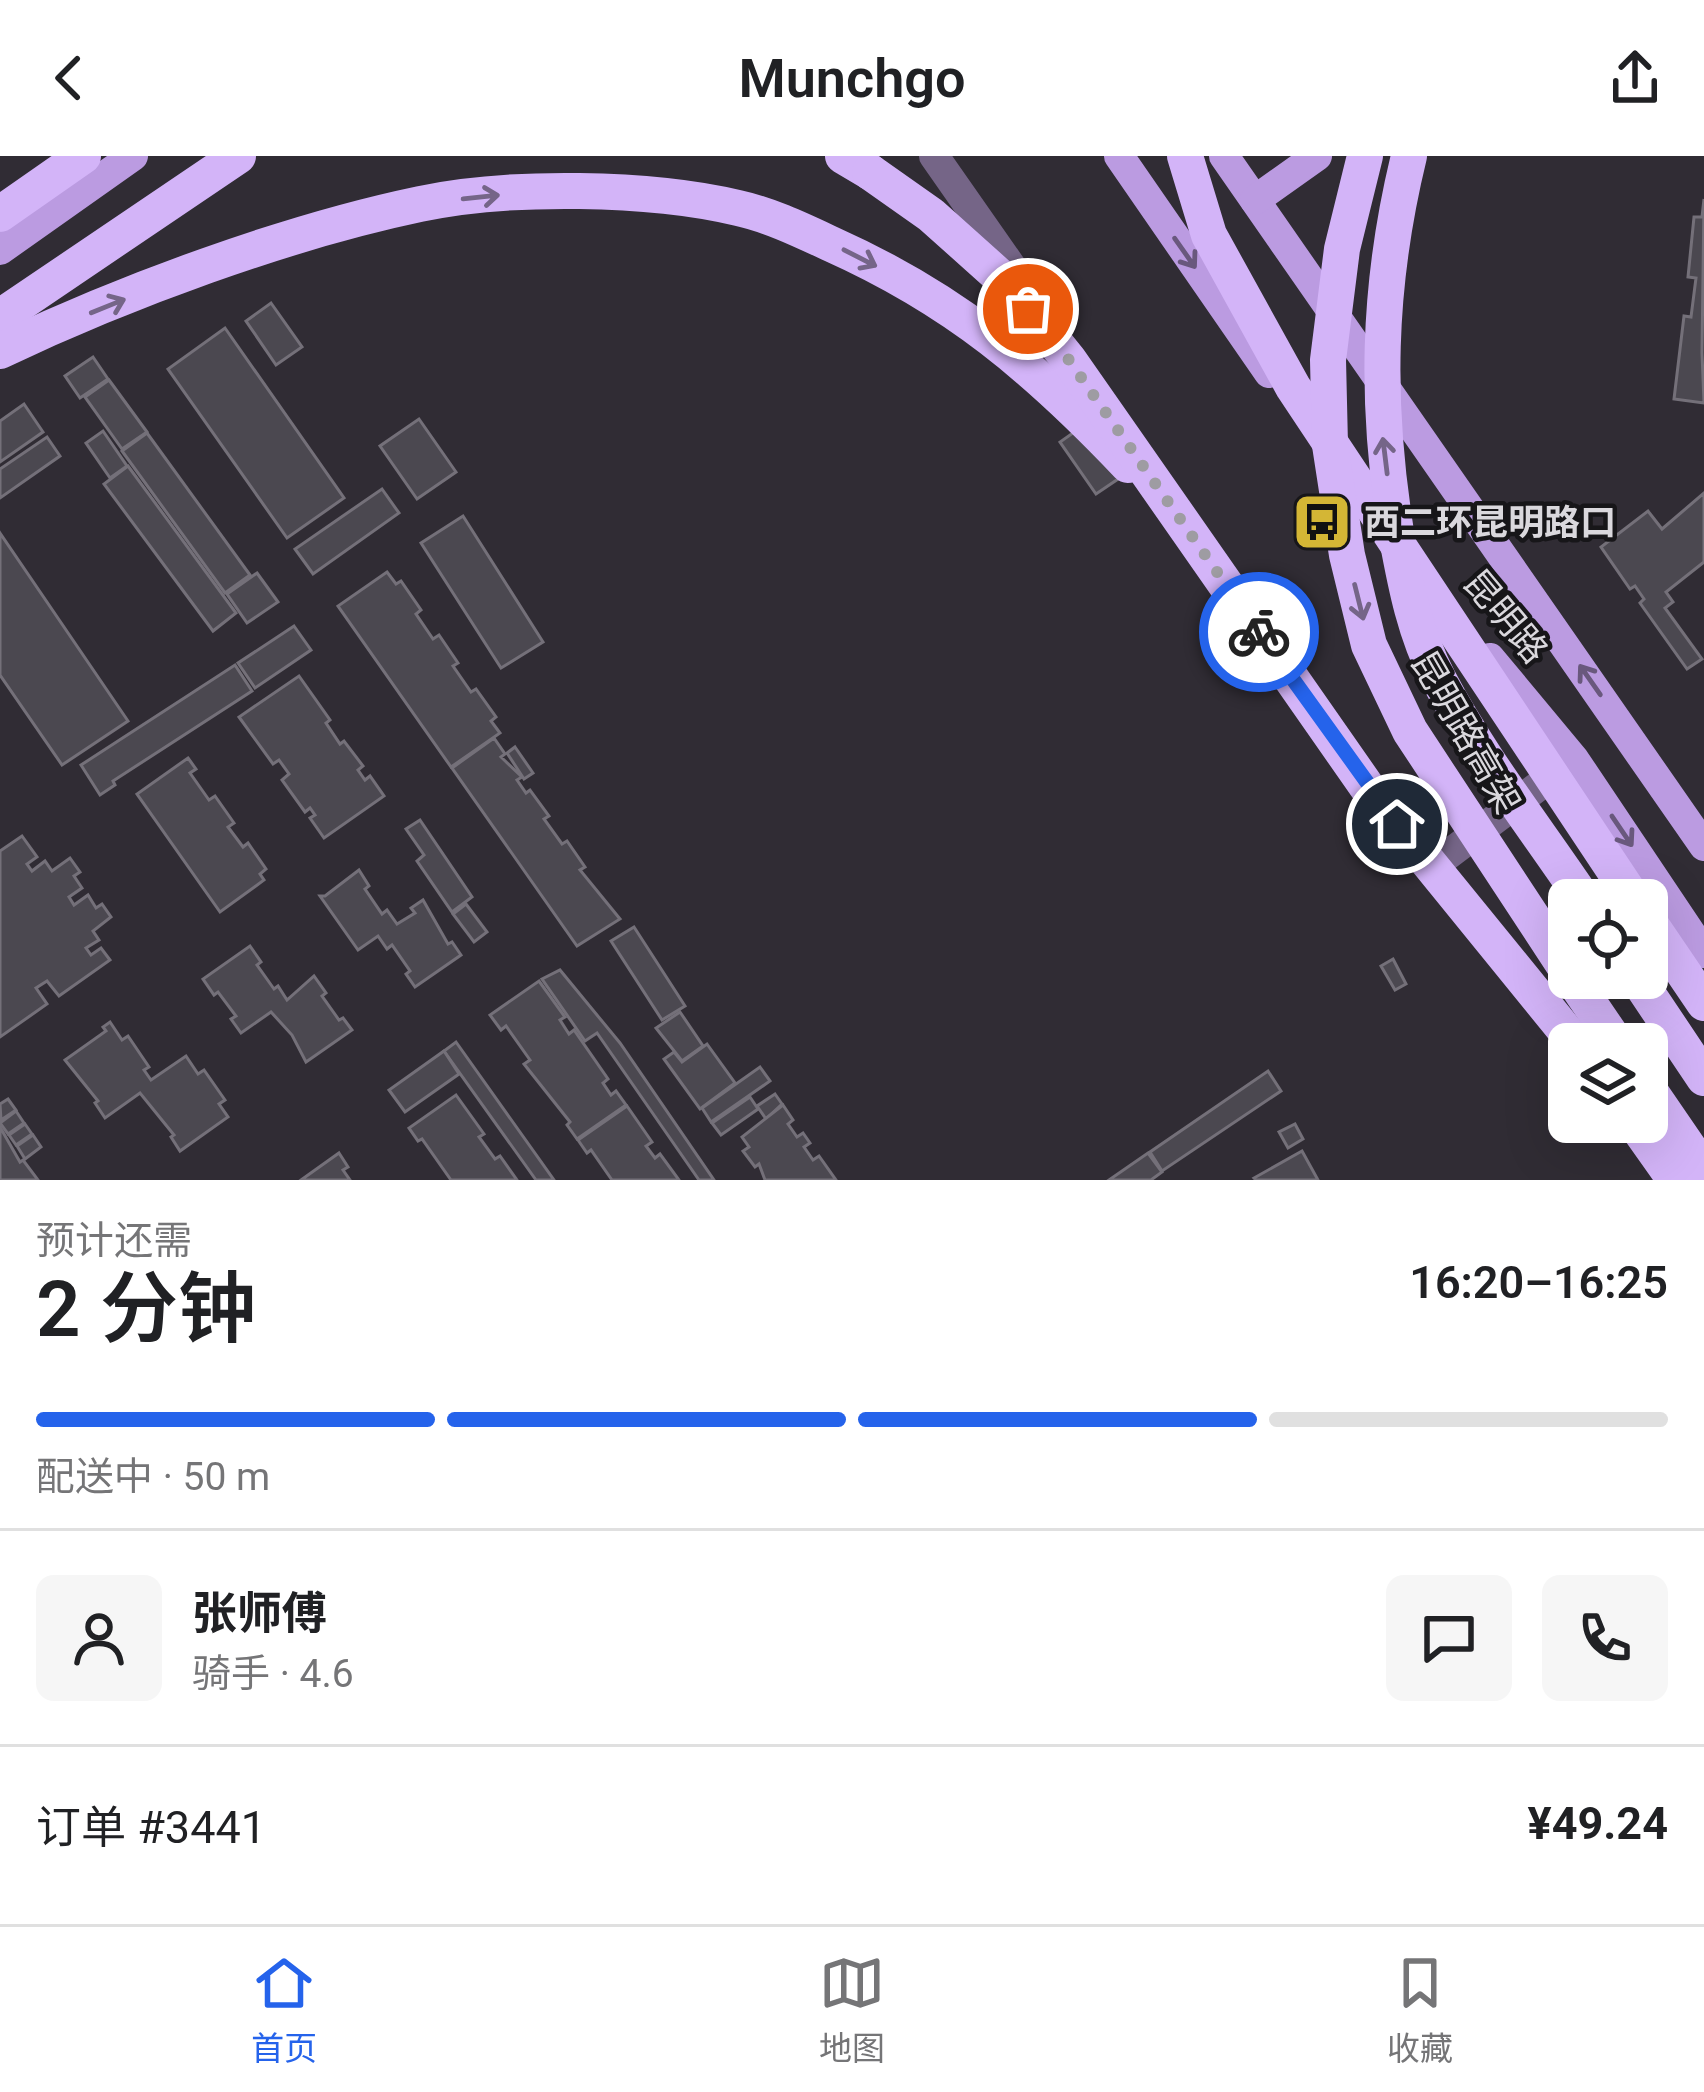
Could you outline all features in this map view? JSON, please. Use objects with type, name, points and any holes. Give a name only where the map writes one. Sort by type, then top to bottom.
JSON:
[{"type":"highway","points":[[0,214],[83,156]]},
{"type":"highway","points":[[0,317],[238,156]]},
{"type":"highway","points":[[843,156],[931,215],[1007,283],[1069,360],[1367,787],[1559,1023]]},
{"type":"highway","points":[[1185,156],[1209,236],[1273,355],[1620,879]]},
{"type":"highway","name":"昆明路高架","points":[[1366,156],[1342,249],[1328,360],[1330,445],[1347,555],[1369,645],[1410,730],[1548,940]]},
{"type":"highway","name":"昆明路高架","points":[[1409,156],[1388,279],[1381,421],[1409,609],[1438,677],[1570,879]]},
{"type":"highway","points":[[0,351],[161,284],[422,203],[553,194],[685,199],[740,208],[797,229],[897,276],[958,312],[1051,386],[1179,519]]},
{"type":"highway","points":[[1668,950],[1704,1003]]},
{"type":"highway","points":[[1650,999],[1704,1078]]},
{"type":"highway","points":[[1668,1119],[1704,1171]]},
{"type":"highway","points":[[1649,1143],[1675,1180]]},
{"type":"main road","points":[[0,250],[133,156]]},
{"type":"main road","name":"昆明路","points":[[1119,156],[1357,497],[1574,759],[1704,953]]},
{"type":"main road","name":"昆明路","points":[[1223,156],[1704,846]]},
{"type":"main road","points":[[1255,200],[1317,156]]},
{"type":"street","points":[[934,156],[1549,1023]]},
{"type":"street","points":[[1437,863],[1574,759]]},
{"type":"street","points":[[1634,1143],[1660,1180]]},
{"type":"building","points":[[1704,199],[1704,403],[1674,399],[1684,316],[1691,317],[1696,278],[1688,277],[1694,217],[1702,217]]},
{"type":"building","points":[[271,303],[302,347],[276,365],[246,321]]},
{"type":"building","points":[[225,328],[344,498],[287,538],[168,369]]},
{"type":"building","points":[[93,357],[108,379],[80,398],[65,376]]},
{"type":"building","points":[[109,380],[147,432],[122,449],[85,397]]},
{"type":"building","points":[[24,404],[43,432],[0,462],[0,421]]},
{"type":"building","points":[[419,419],[456,472],[417,499],[380,446]]},
{"type":"building","points":[[1087,423],[1124,475],[1096,494],[1060,442]]},
{"type":"building","points":[[103,431],[127,466],[110,478],[86,443]]},
{"type":"building","points":[[147,433],[250,575],[225,593],[122,451]]},
{"type":"building","points":[[47,437],[60,456],[0,498],[0,469]]},
{"type":"building","points":[[128,466],[236,613],[213,631],[104,484]]},
{"type":"building","points":[[382,489],[399,513],[313,574],[295,549]]},
{"type":"building","points":[[1704,493],[1704,562],[1666,592],[1673,602],[1665,608],[1702,659],[1687,669],[1640,603],[1644,599],[1635,586],[1630,589],[1601,547],[1648,511],[1662,529]]},
{"type":"building","points":[[463,516],[543,642],[501,668],[421,543]]},
{"type":"building","points":[[0,533],[128,721],[62,765],[0,675]]},
{"type":"building","points":[[387,572],[396,584],[401,581],[433,639],[439,635],[471,692],[476,689],[496,717],[491,721],[500,733],[451,767],[338,606]]},
{"type":"building","points":[[257,573],[278,602],[247,623],[227,594]]},
{"type":"building","points":[[294,626],[311,650],[255,688],[238,663]]},
{"type":"building","points":[[235,665],[252,691],[113,781],[115,785],[100,795],[81,765]]},
{"type":"building","points":[[299,676],[330,720],[326,723],[340,744],[344,741],[363,766],[358,770],[365,780],[370,776],[384,796],[324,838],[310,818],[315,815],[310,808],[305,812],[282,780],[289,774],[279,760],[273,764],[239,717]]},
{"type":"building","points":[[494,738],[505,754],[501,757],[522,777],[517,780],[526,793],[530,790],[549,816],[544,819],[562,844],[567,841],[585,867],[580,870],[620,919],[577,946],[452,768]]},
{"type":"building","points":[[515,747],[533,773],[524,779],[507,753]]},
{"type":"building","points":[[188,758],[196,769],[190,773],[209,800],[215,796],[234,823],[228,827],[243,847],[248,843],[266,869],[260,874],[264,880],[220,912],[137,794]]},
{"type":"building","points":[[420,820],[472,897],[452,912],[417,861],[424,855],[406,829]]},
{"type":"building","points":[[22,836],[37,857],[27,864],[32,871],[45,861],[52,871],[70,858],[80,872],[74,876],[82,888],[69,897],[74,905],[88,895],[96,908],[102,904],[111,917],[93,931],[99,940],[86,948],[91,955],[101,948],[110,960],[59,996],[47,981],[36,988],[47,1004],[0,1037],[0,851]]},
{"type":"building","points":[[359,870],[382,914],[387,910],[397,924],[415,913],[411,908],[423,900],[448,944],[452,942],[461,955],[415,987],[392,945],[387,949],[378,936],[358,950],[320,896]]},
{"type":"building","points":[[466,904],[487,932],[474,942],[453,914]]},
{"type":"building","points":[[634,927],[685,1006],[662,1020],[611,941]]},
{"type":"building","points":[[250,946],[261,962],[257,965],[287,1000],[314,976],[326,993],[322,996],[352,1030],[306,1062],[292,1035],[271,1012],[241,1033],[231,1019],[236,1016],[203,979]]},
{"type":"building","points":[[1393,959],[1406,984],[1395,990],[1381,966]]},
{"type":"building","points":[[560,970],[620,1043],[714,1180],[699,1180],[597,1033],[585,1041],[542,979]]},
{"type":"building","points":[[539,981],[565,1017],[560,1020],[569,1034],[574,1030],[608,1079],[603,1083],[611,1095],[616,1091],[626,1105],[577,1139],[567,1125],[570,1122],[524,1064],[530,1060],[506,1026],[501,1030],[490,1015]]},
{"type":"building","points":[[680,1012],[703,1046],[682,1061],[656,1028]]},
{"type":"building","points":[[110,1022],[122,1040],[128,1036],[149,1067],[144,1070],[151,1080],[186,1056],[198,1074],[204,1070],[225,1100],[219,1104],[228,1117],[180,1151],[174,1135],[140,1093],[105,1118],[98,1101],[65,1060],[106,1031],[103,1027]]},
{"type":"building","points":[[456,1042],[554,1180],[536,1180],[444,1051]]},
{"type":"building","points":[[707,1044],[735,1083],[700,1109],[664,1059],[674,1052],[682,1062]]},
{"type":"building","points":[[444,1051],[459,1074],[405,1112],[389,1090]]},
{"type":"building","points":[[760,1067],[770,1081],[711,1122],[702,1108]]},
{"type":"building","points":[[1268,1071],[1281,1091],[1162,1171],[1150,1152]]},
{"type":"building","points":[[775,1094],[782,1104],[766,1119],[757,1106]]},
{"type":"building","points":[[456,1095],[484,1134],[479,1137],[517,1180],[451,1180],[422,1139],[418,1141],[409,1128]]},
{"type":"building","points":[[750,1097],[758,1109],[721,1135],[712,1123]]},
{"type":"building","points":[[8,1099],[16,1110],[1,1120],[0,1104]]},
{"type":"building","points":[[783,1105],[797,1137],[803,1133],[810,1143],[804,1147],[813,1160],[819,1156],[836,1180],[765,1180],[759,1164],[755,1167],[743,1151],[749,1147],[742,1137]]},
{"type":"building","points":[[627,1106],[652,1142],[646,1146],[655,1158],[660,1154],[679,1180],[612,1180],[591,1150],[587,1153],[578,1140]]},
{"type":"building","points":[[16,1111],[24,1123],[8,1134],[0,1123]]},
{"type":"building","points":[[25,1124],[32,1134],[16,1145],[9,1135]]},
{"type":"building","points":[[1295,1124],[1303,1139],[1288,1148],[1279,1132]]},
{"type":"building","points":[[0,1127],[20,1162],[38,1180],[0,1180]]},
{"type":"building","points":[[33,1135],[41,1147],[25,1159],[17,1146]]},
{"type":"building","points":[[1302,1151],[1318,1180],[1254,1178]]},
{"type":"building","points":[[339,1153],[350,1180],[301,1180]]},
{"type":"building","points":[[1148,1153],[1162,1172],[1151,1180],[1109,1180]]},
{"type":"way so far","points":[[1028,309],[1069,360],[1259,632]]},
{"type":"place","name":"西二环昆明路口","points":[[1322,522]]},
{"type":"route","points":[[1259,632],[1397,824]]}]
